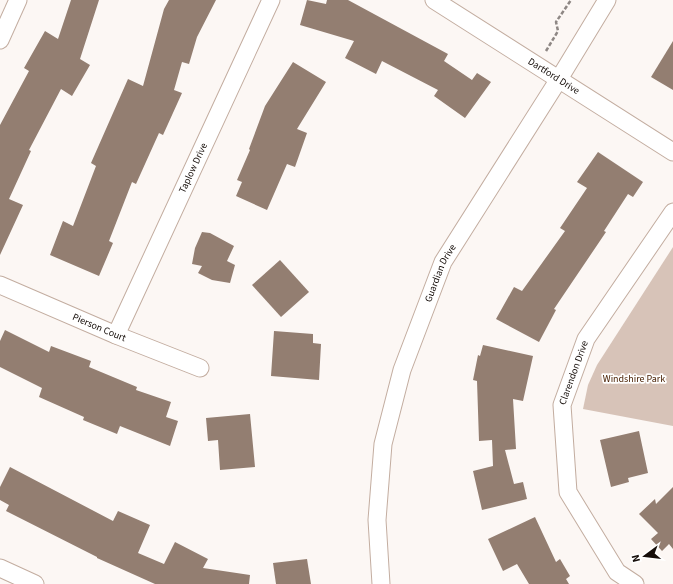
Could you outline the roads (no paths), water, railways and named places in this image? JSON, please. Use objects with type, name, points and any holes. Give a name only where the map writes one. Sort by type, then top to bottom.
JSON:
[{"type":"street","points":[[0,40],[18,0]]},
{"type":"street","name":"Taplow Drive","points":[[116,335],[271,0]]},
{"type":"street","name":"Dartford Drive","points":[[434,0],[673,152]]},
{"type":"street","name":"Guardian Drive","points":[[381,584],[377,520],[383,444],[402,370],[443,262],[559,79],[607,0]]},
{"type":"street","name":"Clarendon Drive","points":[[636,584],[617,572],[568,492],[562,405],[586,339],[673,212]]},
{"type":"street","name":"Pierson Court","points":[[0,285],[116,335],[200,368]]},
{"type":"street","points":[[0,568],[35,584]]},
{"type":"park label","name":"Windshire Park","points":[[634,379]]}]
